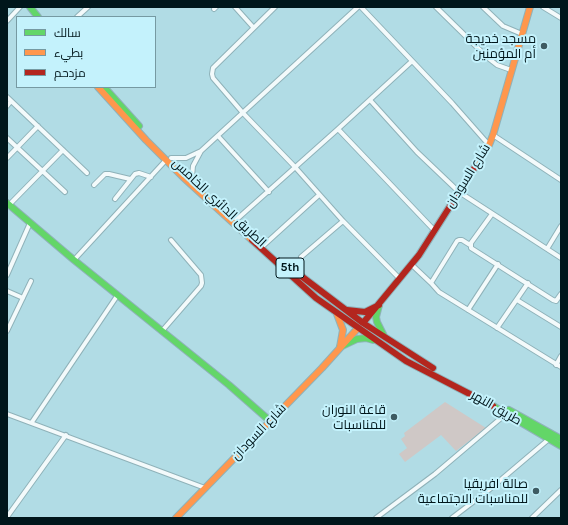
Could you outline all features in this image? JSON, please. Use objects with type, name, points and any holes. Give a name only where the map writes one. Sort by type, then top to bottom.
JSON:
[{"type":"main road","points":[[30,7],[37,16]]},
{"type":"main road","points":[[36,7],[43,16]]},
{"type":"main road","name":"شارع السودان","points":[[176,518],[340,347],[412,265],[489,145],[530,7]]},
{"type":"main road","name":"الطريق الدائري الخامس","points":[[99,88],[120,113],[264,245],[306,281],[342,308],[378,342],[406,360],[430,372]]},
{"type":"main road","name":"الطريق الدائري الخامس","points":[[105,88],[213,205],[308,291],[336,312],[388,340],[430,367],[507,411]]},
{"type":"main road","points":[[8,204],[117,296],[229,385],[270,421]]},
{"type":"main road","points":[[342,308],[357,312],[365,312],[379,304]]},
{"type":"main road","points":[[379,304],[376,317],[377,322],[381,332],[388,340]]},
{"type":"main road","points":[[336,312],[341,321],[343,330],[340,347]]},
{"type":"main road","points":[[340,347],[356,339],[366,338],[378,342]]},
{"type":"main road","name":"طريق النهر","points":[[430,372],[561,439]]},
{"type":"main road","name":"طريق النهر","points":[[507,411],[561,446]]},
{"type":"street","points":[[7,21],[20,7]]},
{"type":"street","points":[[78,16],[88,7]]},
{"type":"street","points":[[235,7],[254,27]]},
{"type":"street","points":[[275,7],[213,68],[213,78],[243,113],[295,167],[343,221],[400,279]]},
{"type":"street","points":[[74,260],[169,159],[186,158],[201,151],[358,7]]},
{"type":"street","points":[[361,7],[452,103],[489,145]]},
{"type":"street","points":[[436,7],[488,58],[497,65],[511,70]]},
{"type":"street","points":[[483,7],[503,26],[522,34]]},
{"type":"street","points":[[543,7],[561,18]]},
{"type":"street","points":[[236,220],[269,192],[412,62]]},
{"type":"street","points":[[7,97],[87,173]]},
{"type":"street","points":[[370,100],[417,152],[458,192],[561,258]]},
{"type":"street","points":[[7,106],[12,101]]},
{"type":"street","points":[[7,158],[38,126]]},
{"type":"street","points":[[338,129],[434,230]]},
{"type":"street","points":[[493,135],[561,180]]},
{"type":"street","points":[[218,136],[269,192]]},
{"type":"street","points":[[7,138],[65,192]]},
{"type":"street","points":[[8,204],[43,172],[63,150]]},
{"type":"street","points":[[194,181],[192,176],[193,166],[201,151]]},
{"type":"street","points":[[115,199],[135,174],[139,173],[151,177]]},
{"type":"street","points":[[94,185],[105,174],[130,179]]},
{"type":"street","points":[[264,245],[319,195]]},
{"type":"street","points":[[470,245],[492,214]]},
{"type":"street","points":[[301,257],[343,221]]},
{"type":"street","points":[[7,275],[30,223]]},
{"type":"street","points":[[547,249],[561,226]]},
{"type":"street","points":[[162,331],[202,286],[201,275],[171,240]]},
{"type":"street","points":[[431,283],[457,241],[462,240],[470,245],[471,248],[553,300],[556,301],[561,294]]},
{"type":"street","points":[[468,310],[498,264]]},
{"type":"street","points":[[412,265],[431,283],[438,292],[561,366]]},
{"type":"street","points":[[7,331],[31,281]]},
{"type":"street","points":[[497,328],[528,283]]},
{"type":"street","points":[[7,291],[23,298]]},
{"type":"street","points":[[32,422],[117,296]]},
{"type":"street","points":[[517,300],[561,327]]},
{"type":"street","points":[[556,364],[561,356]]},
{"type":"street","points":[[376,518],[435,474],[507,411]]},
{"type":"street","points":[[7,414],[32,422],[205,488]]},
{"type":"street","points":[[7,517],[66,436]]},
{"type":"street","points":[[452,518],[490,489],[549,439]]},
{"type":"street","points":[[532,518],[561,490]]},
{"type":"shaded area","points":[[445,402],[486,428],[456,451],[441,435],[405,462],[399,454],[407,448],[401,439],[405,436],[404,433]]},
{"type":"traffic: fast","points":[[30,7],[37,16]]},
{"type":"traffic: fast","points":[[105,88],[139,126]]},
{"type":"traffic: fast","points":[[7,203],[74,260],[229,385],[270,421]]},
{"type":"traffic: fast","points":[[379,305],[376,317],[384,336]]},
{"type":"traffic: fast","points":[[340,347],[357,339],[366,338],[373,340]]},
{"type":"traffic: fast","points":[[493,406],[561,446]]},
{"type":"traffic: fast","points":[[509,410],[561,439]]},
{"type":"traffic: slow","points":[[475,167],[489,145],[493,135],[530,7]]},
{"type":"traffic: slow","points":[[99,88],[146,140],[183,177],[252,240]]},
{"type":"traffic: slow","points":[[337,314],[343,330],[340,347]]},
{"type":"traffic: slow","points":[[176,518],[322,368],[358,328]]},
{"type":"traffic: jam","points":[[363,323],[419,255],[475,167]]},
{"type":"traffic: jam","points":[[252,240],[316,298],[406,361],[493,406]]},
{"type":"traffic: jam","points":[[288,266],[363,323],[433,368]]},
{"type":"traffic: jam","points":[[347,310],[365,312],[379,305]]},
{"type":"place","name":"مسجد خديجة أم المؤمنين","points":[[544,46]]},
{"type":"place","name":"قاعة النوران للمناسبات","points":[[394,417]]},
{"type":"place","name":"صالة افريقيا للمناسبات الاجتماعية","points":[[536,491]]}]
